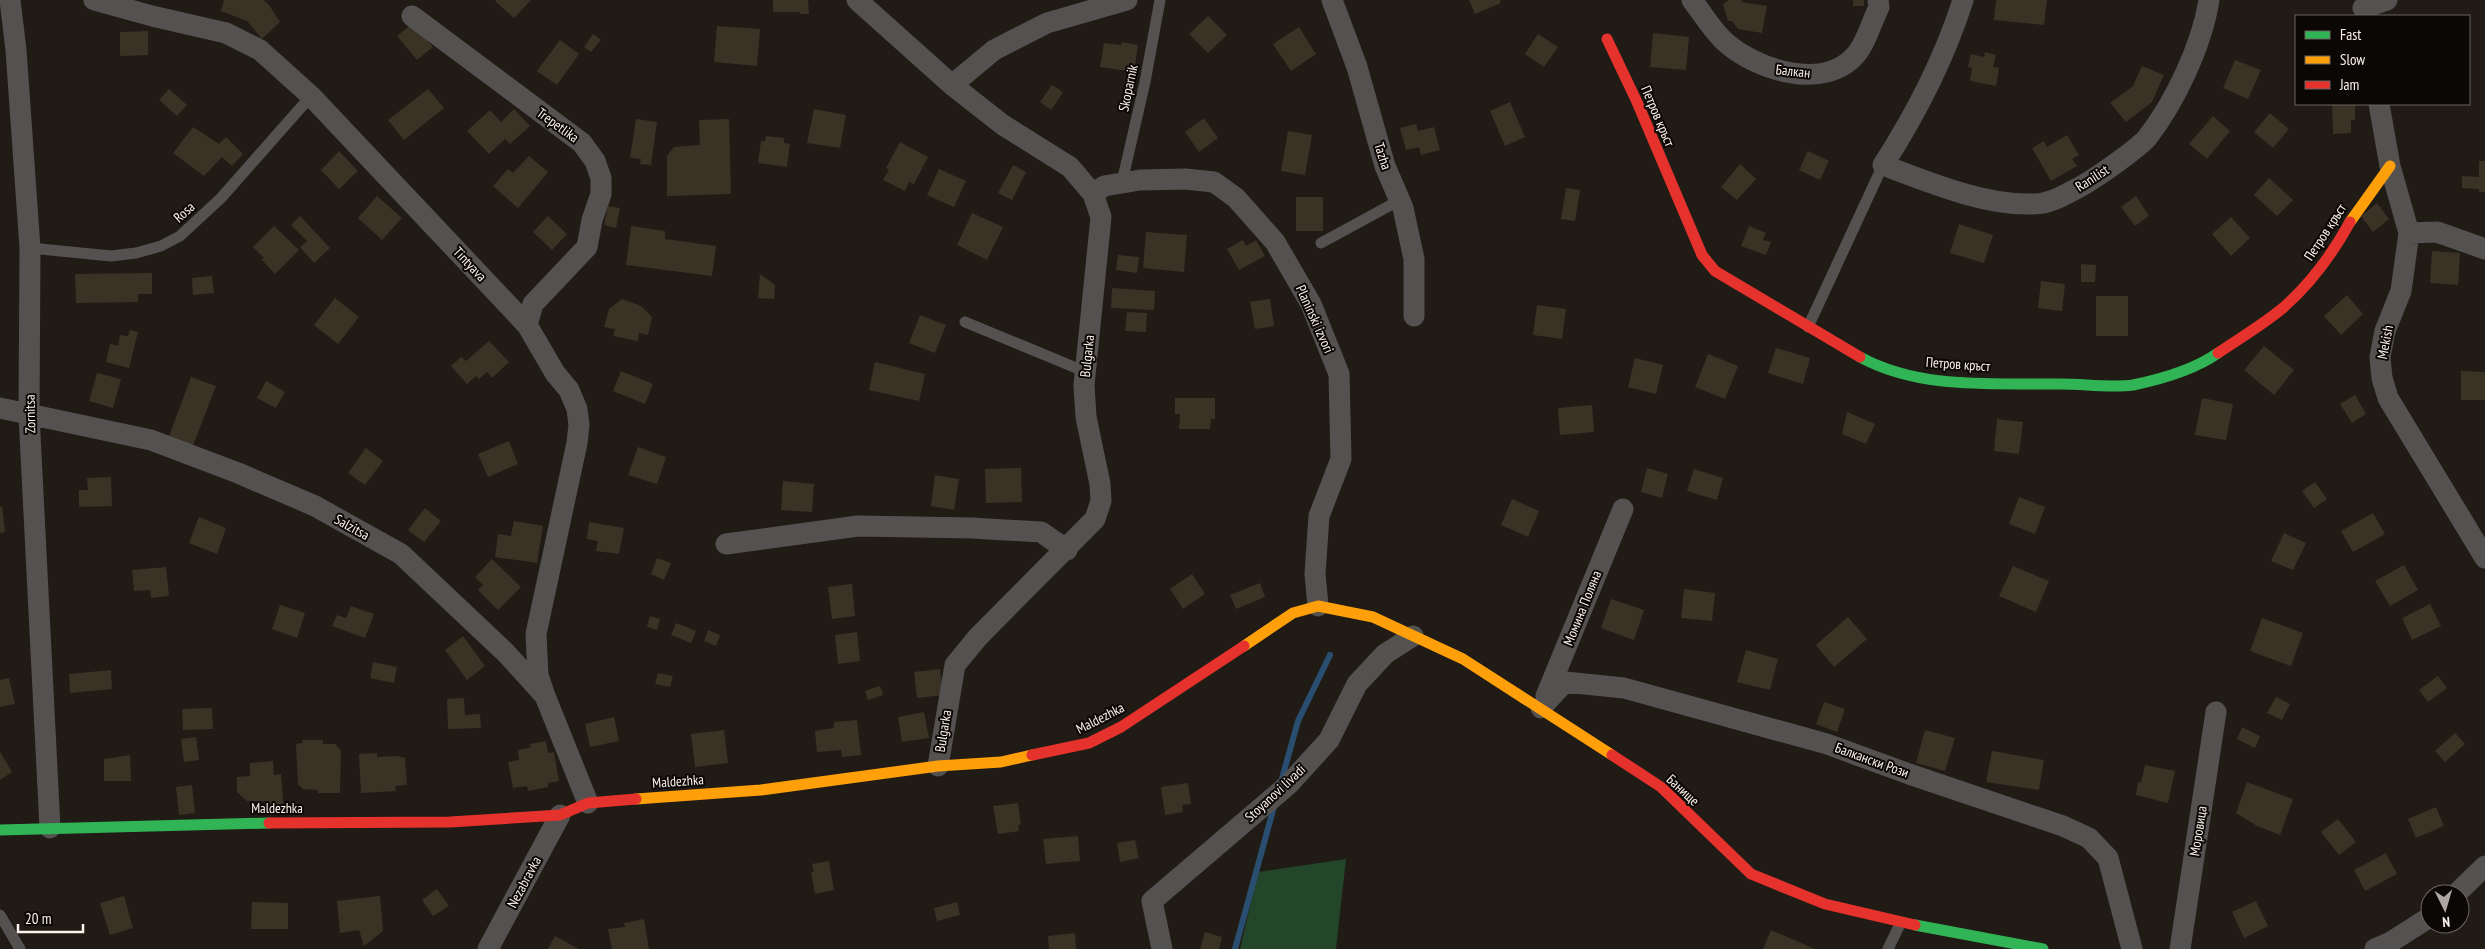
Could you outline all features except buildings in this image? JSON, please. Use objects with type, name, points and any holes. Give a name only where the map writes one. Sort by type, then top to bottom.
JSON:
[{"type":"street","name":"Zornitsa","points":[[10,0],[16,50],[30,248],[29,415],[50,828]]},
{"type":"street","name":"Tintyava","points":[[94,0],[226,33],[260,50],[311,96],[527,325],[555,373],[569,390],[577,410],[579,425],[577,443],[536,634],[538,675],[545,696]]},
{"type":"street","name":"Bulgarka","points":[[857,0],[952,85],[1003,125],[1070,167],[1093,194],[1100,217],[1086,372],[1086,418],[1100,484],[1101,501],[1096,519],[978,637],[955,665],[938,766]]},
{"type":"street","points":[[952,85],[994,50],[1047,24],[1127,0]]},
{"type":"street","name":"Tazha","points":[[1332,0],[1357,67],[1385,166],[1400,200],[1414,259],[1414,316]]},
{"type":"street","name":"Балкан","points":[[1692,0],[1722,39],[1742,55],[1777,70],[1813,74],[1832,71],[1847,62],[1858,52],[1879,7],[1878,0]]},
{"type":"street","points":[[1883,165],[1910,123],[1936,74],[1963,0]]},
{"type":"street","name":"Ranilist","points":[[1883,165],[1938,185],[2018,204],[2036,204],[2055,200],[2081,186],[2146,139],[2173,96],[2191,58],[2206,21],[2209,0]]},
{"type":"street","points":[[2360,8],[2387,0]]},
{"type":"street","name":"Trepetlika","points":[[412,16],[582,143],[595,161],[601,178],[601,194],[592,220],[587,248],[533,304],[527,325]]},
{"type":"street","name":"Петров кръст","points":[[1607,39],[1637,102],[1702,254],[1715,271],[1877,366],[1914,376],[1950,382],[2130,385],[2167,377],[2207,361],[2284,307],[2313,277],[2337,245],[2357,209],[2390,166]]},
{"type":"street","name":"Mekish","points":[[2379,105],[2390,166],[2409,233],[2401,291],[2385,331],[2380,357],[2382,378],[2388,398],[2485,558]]},
{"type":"street","name":"Planinski izvori","points":[[1093,194],[1104,186],[1122,182],[1185,179],[1214,182],[1236,198],[1275,242],[1312,304],[1339,374],[1342,459],[1319,516],[1315,574],[1318,606]]},
{"type":"street","points":[[2409,233],[2436,232],[2485,248]]},
{"type":"street","name":"Salzitsa","points":[[0,408],[151,440],[238,473],[324,511],[401,554],[506,653],[545,696],[588,802]]},
{"type":"street","name":"Момина Поляна","points":[[1541,708],[1623,509]]},
{"type":"street","points":[[726,544],[858,526],[972,528],[1041,532],[1067,550]]},
{"type":"street","name":"Банище","points":[[1318,606],[1373,617],[1463,659],[1541,708],[1660,788],[1751,874],[1825,904],[1901,922],[2043,949]]},
{"type":"street","name":"Maldezhka","points":[[0,830],[271,823],[450,822],[560,814],[588,802],[761,790],[938,766],[1001,762],[1089,744],[1121,727],[1293,613],[1318,606]]},
{"type":"street","name":"Stoyanovi livadi","points":[[1162,949],[1152,901],[1289,784],[1329,740],[1357,684],[1385,654],[1413,636]]},
{"type":"street","name":"Балкански Рози","points":[[1541,708],[1565,682],[1624,688],[1827,744],[2063,826],[2089,838],[2108,858],[2132,949]]},
{"type":"street","name":"Моровица","points":[[2180,949],[2216,712]]},
{"type":"street","name":"Nezabravka","points":[[488,949],[560,814]]},
{"type":"street","points":[[2466,884],[2485,866]]},
{"type":"street","points":[[2375,949],[2389,943],[2420,923]]},
{"type":"lane","name":"Skoparnik","points":[[1122,182],[1145,82],[1160,0]]},
{"type":"lane","name":"Rosa","points":[[30,248],[111,256],[136,253],[160,246],[180,236],[221,198],[311,96]]},
{"type":"lane","points":[[1808,327],[1883,165]]},
{"type":"lane","points":[[1321,243],[1400,200]]},
{"type":"lane","points":[[965,322],[1086,372]]},
{"type":"lane","points":[[0,915],[20,949]]},
{"type":"lane","points":[[1888,949],[1901,922]]},
{"type":"green space","points":[[1346,859],[1336,949],[1240,949],[1258,872]]},
{"type":"waterway","points":[[1281,782],[1298,721],[1330,655]]},
{"type":"waterway","points":[[1235,949],[1275,803]]},
{"type":"traffic: fast","points":[[1860,357],[1883,368],[1932,380],[1984,384],[2116,386],[2133,385],[2166,377],[2199,364],[2218,353]]},
{"type":"traffic: fast","points":[[0,830],[269,823]]},
{"type":"traffic: fast","points":[[1915,925],[2043,949]]},
{"type":"traffic: slow","points":[[2350,222],[2390,166]]},
{"type":"traffic: slow","points":[[1244,646],[1293,613],[1318,606],[1373,617],[1463,659],[1612,755]]},
{"type":"traffic: slow","points":[[636,799],[761,790],[938,766],[1001,762],[1032,755]]},
{"type":"traffic: jam","points":[[1607,39],[1637,102],[1702,255],[1715,271],[1860,357]]},
{"type":"traffic: jam","points":[[2218,353],[2268,319],[2294,298],[2321,267],[2350,222]]},
{"type":"traffic: jam","points":[[1032,755],[1089,743],[1121,727],[1244,646]]},
{"type":"traffic: jam","points":[[1612,755],[1661,787],[1751,874],[1825,904],[1915,925]]},
{"type":"traffic: jam","points":[[269,823],[450,822],[560,815],[588,803],[636,799]]}]
